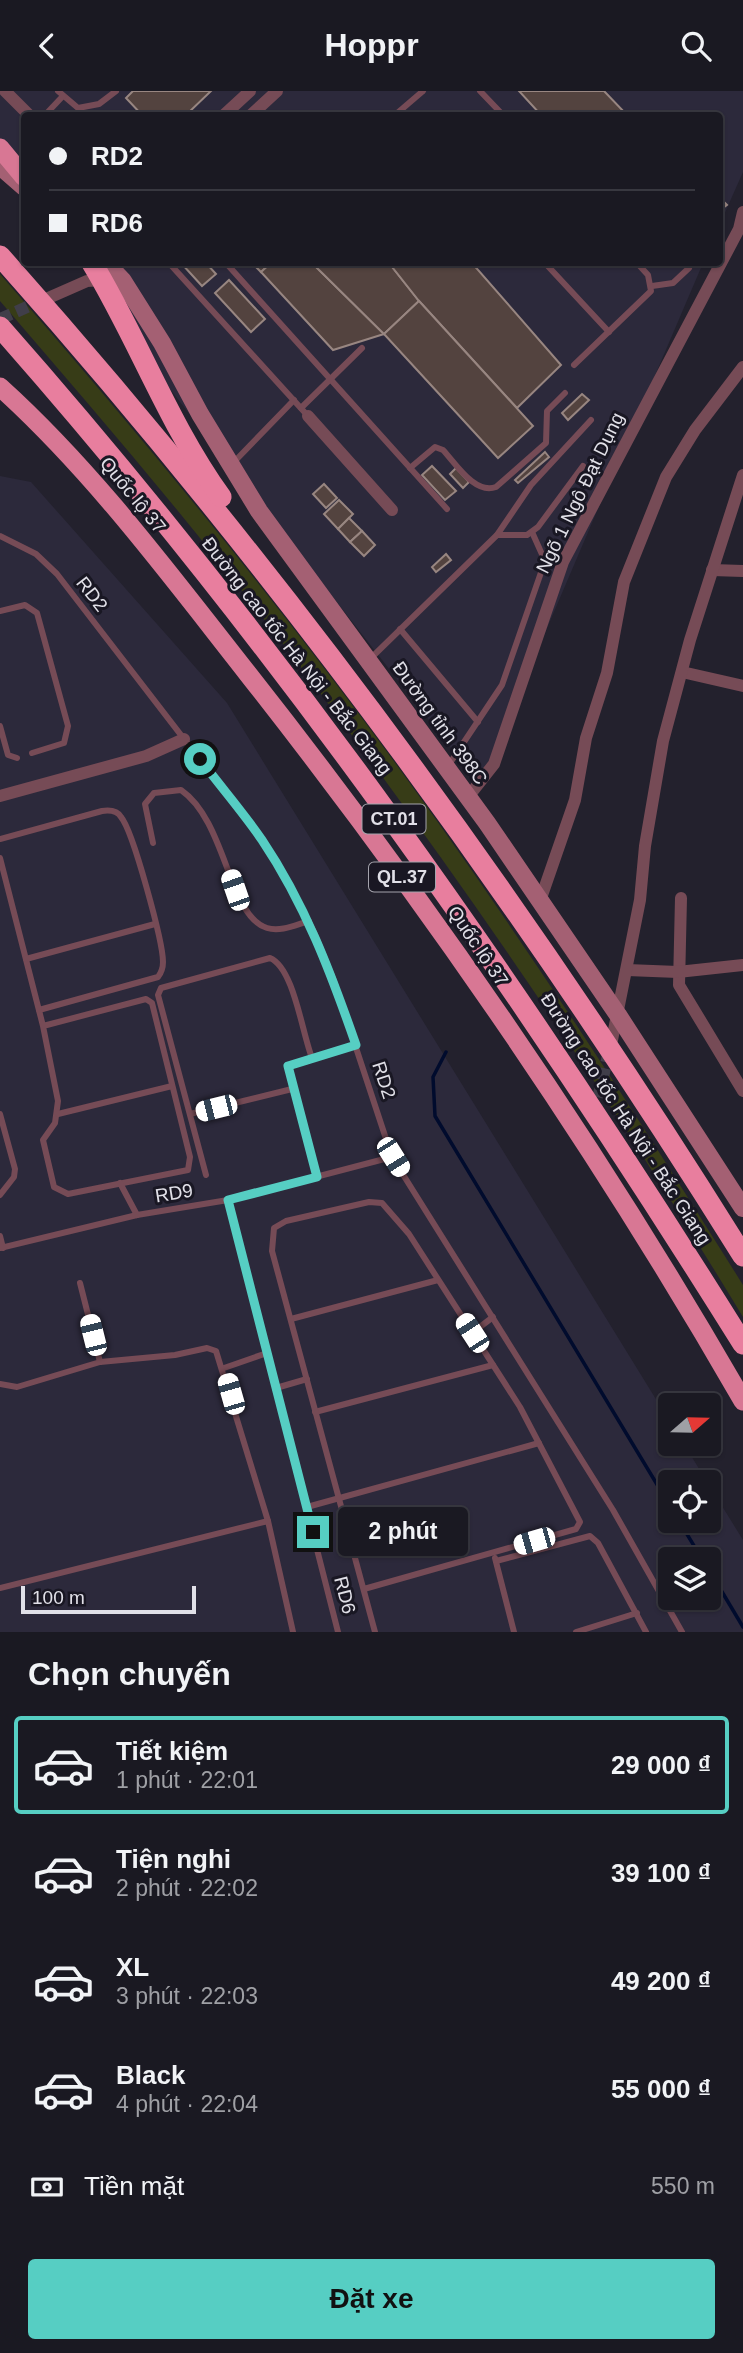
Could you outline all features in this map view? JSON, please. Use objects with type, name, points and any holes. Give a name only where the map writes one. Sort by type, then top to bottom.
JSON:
[{"type":"highway","points":[[0,148],[21,173]]},
{"type":"highway","name":"Đường cao tốc Hà Nội - Bắc Giang","points":[[0,256],[110,379],[352,682],[552,963],[743,1256]]},
{"type":"highway","points":[[101,268],[195,461],[352,682]]},
{"type":"highway","name":"Đường cao tốc Hà Nội - Bắc Giang","points":[[0,327],[71,408],[306,700],[388,811],[529,1011],[643,1184],[743,1344]]},
{"type":"highway","name":"Quốc lộ 37","points":[[2,389],[74,458],[316,760],[438,927],[586,1145],[688,1305],[743,1401]]},
{"type":"main road","points":[[0,166],[21,184]]},
{"type":"main road","name":"Đường tỉnh 398C","points":[[101,268],[123,281],[259,511],[468,797],[618,1015],[743,1208]]},
{"type":"street","points":[[5,91],[26,112]]},
{"type":"street","points":[[227,112],[250,91]]},
{"type":"street","points":[[254,112],[277,91]]},
{"type":"street","name":"Ngõ 1 Ngô Đạt Dụng","points":[[723,259],[739,229],[743,212]]},
{"type":"street","name":"Ngõ 1 Ngô Đạt Dụng","points":[[468,797],[494,764],[563,562],[719,266]]},
{"type":"street","points":[[46,299],[88,281],[101,268]]},
{"type":"street","points":[[540,901],[575,800],[586,738],[607,673],[624,582],[666,477],[695,430],[743,367]]},
{"type":"street","points":[[304,412],[392,510]]},
{"type":"street","points":[[612,1040],[640,900],[653,788],[682,672],[743,475]]},
{"type":"street","points":[[712,570],[743,571]]},
{"type":"street","points":[[682,672],[743,686]]},
{"type":"street","points":[[0,796],[146,756],[184,739]]},
{"type":"street","points":[[681,898],[678,985],[743,1091]]},
{"type":"street","points":[[627,970],[678,972],[743,965]]},
{"type":"street","points":[[586,1145],[592,1124]]},
{"type":"lane","points":[[47,112],[61,94],[72,106],[87,107],[99,104],[116,91]]},
{"type":"lane","points":[[398,112],[423,91]]},
{"type":"lane","points":[[480,91],[500,112]]},
{"type":"lane","points":[[402,109],[406,112]]},
{"type":"lane","points":[[172,266],[304,412],[330,378],[362,348]]},
{"type":"lane","points":[[229,266],[447,509]]},
{"type":"lane","points":[[548,266],[609,332]]},
{"type":"lane","points":[[640,266],[648,275],[652,286]]},
{"type":"lane","points":[[574,365],[642,301],[652,286],[673,283],[689,268]]},
{"type":"lane","points":[[411,468],[435,447],[443,450],[478,487],[496,487],[546,443],[547,411],[565,393]]},
{"type":"lane","points":[[231,465],[294,400]]},
{"type":"lane","points":[[369,661],[497,535],[531,485],[592,420]]},
{"type":"lane","points":[[497,535],[517,537],[532,532],[583,466]]},
{"type":"lane","points":[[447,768],[502,685],[544,561],[532,532]]},
{"type":"lane","name":"RD2","points":[[0,536],[36,554],[57,574],[261,839],[309,921],[334,981],[393,1157],[613,1510],[682,1632]]},
{"type":"lane","points":[[0,611],[25,605],[37,613],[68,726],[64,743],[32,753]]},
{"type":"lane","points":[[400,629],[478,722]]},
{"type":"lane","points":[[0,726],[8,755],[17,758]]},
{"type":"lane","points":[[153,843],[145,804],[154,793],[181,790],[194,799],[206,814],[248,916],[269,929],[283,929],[309,921]]},
{"type":"lane","points":[[0,839],[102,811],[116,812],[122,817],[138,860],[155,924],[163,963],[158,977],[39,1010]]},
{"type":"lane","points":[[0,858],[43,1026],[58,1114],[43,1140],[54,1187],[68,1195],[180,1173],[191,1165],[152,1003],[146,999],[43,1026]]},
{"type":"lane","points":[[26,959],[155,924]]},
{"type":"lane","points":[[206,1175],[158,994],[163,987],[270,958],[281,963],[312,1058]]},
{"type":"lane","points":[[317,1177],[288,1066],[356,1045]]},
{"type":"lane","points":[[58,1114],[172,1086]]},
{"type":"lane","points":[[190,1114],[292,1089]]},
{"type":"lane","points":[[0,1114],[15,1169],[14,1177],[0,1195]]},
{"type":"lane","name":"RD9","points":[[1,1248],[137,1215],[228,1200],[393,1157]]},
{"type":"lane","points":[[120,1183],[137,1215]]},
{"type":"lane","name":"RD6","points":[[228,1200],[338,1632]]},
{"type":"lane","points":[[364,1588],[580,1526],[577,1512],[493,1365],[409,1234],[382,1203],[358,1204],[286,1221],[274,1228],[272,1251],[375,1632]]},
{"type":"lane","points":[[0,1236],[1,1248]]},
{"type":"lane","points":[[291,1319],[438,1280]]},
{"type":"lane","points":[[80,1283],[100,1362]]},
{"type":"lane","points":[[472,1333],[493,1317]]},
{"type":"lane","points":[[0,1384],[17,1387],[100,1362],[175,1355],[208,1348],[216,1351],[268,1521],[293,1632]]},
{"type":"lane","points":[[223,1368],[267,1353]]},
{"type":"lane","points":[[315,1412],[493,1365]]},
{"type":"lane","points":[[276,1388],[306,1379]]},
{"type":"lane","points":[[307,1507],[539,1443]]},
{"type":"lane","points":[[0,1588],[268,1521]]},
{"type":"lane","points":[[496,1561],[590,1536],[598,1543],[646,1632]]},
{"type":"lane","points":[[493,1552],[514,1632]]},
{"type":"lane","points":[[576,1632],[637,1613]]},
{"type":"shaded area","points":[[0,91],[743,91],[743,172],[723,217],[723,112],[21,112],[21,170],[0,138]]},
{"type":"shaded area","points":[[84,266],[702,266],[480,785],[137,347]]},
{"type":"shaded area","points":[[0,476],[31,482],[227,703],[658,1403],[658,1456],[691,1456],[700,1470],[658,1470],[658,1533],[721,1533],[721,1504],[743,1540],[743,1632],[0,1632]]},
{"type":"green space","points":[[0,274],[225,542],[333,680],[437,821],[593,1051],[743,1285],[743,1317],[574,1050],[455,877],[331,707],[235,582],[136,460],[0,301]]},
{"type":"building","points":[[133,91],[211,91],[189,112],[139,112],[126,98]]},
{"type":"building","points":[[519,91],[604,91],[624,112],[538,112]]},
{"type":"building","points":[[184,266],[209,266],[216,274],[202,286]]},
{"type":"building","points":[[255,266],[268,266],[261,272]]},
{"type":"building","points":[[268,266],[315,266],[384,334],[333,350],[261,272]]},
{"type":"building","points":[[315,266],[391,266],[419,301],[384,334]]},
{"type":"building","points":[[391,266],[475,266],[561,365],[517,408],[419,301]]},
{"type":"building","points":[[229,280],[265,319],[251,332],[215,293]]},
{"type":"building","points":[[419,301],[533,426],[498,458],[384,334]]},
{"type":"building","points":[[582,394],[589,400],[568,420],[562,413]]},
{"type":"building","points":[[545,452],[549,457],[518,483],[515,480]]},
{"type":"building","points":[[432,466],[456,491],[445,500],[422,475]]},
{"type":"building","points":[[456,468],[469,482],[463,488],[450,474]]},
{"type":"building","points":[[324,484],[337,498],[326,508],[313,494]]},
{"type":"building","points":[[339,500],[353,514],[338,529],[324,514]]},
{"type":"building","points":[[349,518],[362,531],[350,542],[338,529]]},
{"type":"building","points":[[362,531],[375,545],[364,556],[350,542]]},
{"type":"building","points":[[446,554],[451,560],[436,572],[432,567]]},
{"type":"waterway","points":[[446,1052],[433,1077],[435,1116],[658,1486]]},
{"type":"waterway","points":[[686,1533],[695,1547]]},
{"type":"waterway","points":[[721,1590],[743,1627]]},
{"type":"tunnel","points":[[0,319],[45,299]]},
{"type":"tunnel","points":[[594,1115],[610,1047]]},
{"type":"route","points":[[200,759],[261,839],[290,887],[314,932],[356,1045],[293,1062],[288,1066],[289,1079],[317,1177],[228,1200],[313,1532]]}]
